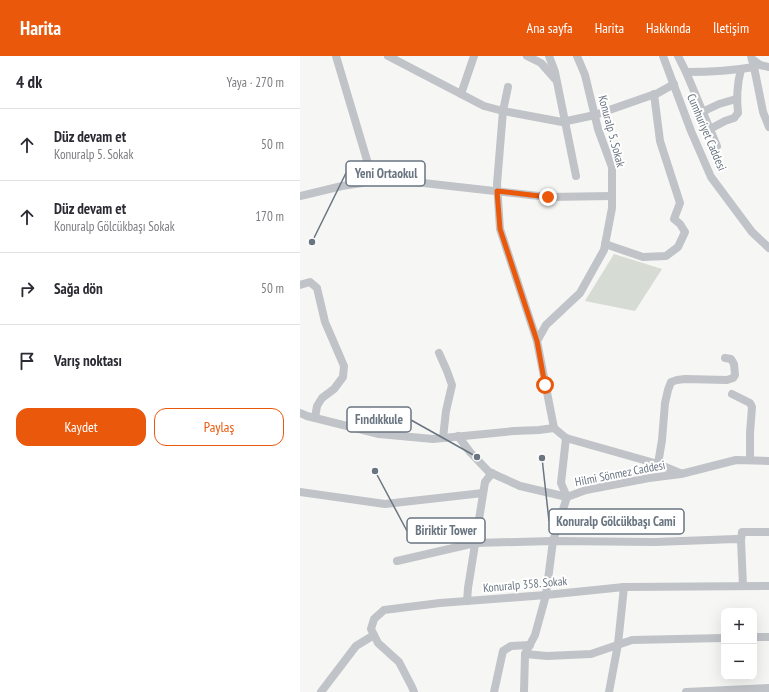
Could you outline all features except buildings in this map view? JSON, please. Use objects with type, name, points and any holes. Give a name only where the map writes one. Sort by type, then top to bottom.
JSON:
[{"type":"street","points":[[336,56],[369,167],[370,177]]},
{"type":"street","points":[[388,56],[484,106],[562,122],[595,115],[654,94],[674,84]]},
{"type":"street","points":[[461,94],[474,56]]},
{"type":"street","points":[[527,56],[541,63],[557,81]]},
{"type":"street","points":[[549,56],[555,72],[576,176]]},
{"type":"street","name":"Konuralp 5. Sokak","points":[[537,341],[546,325],[580,293],[604,250],[612,208],[612,167],[598,129],[585,75],[577,56]]},
{"type":"street","name":"Cumhuriyet Caddesi","points":[[663,56],[691,131],[711,177],[752,232],[769,248]]},
{"type":"street","points":[[678,56],[717,146]]},
{"type":"street","points":[[686,72],[741,69],[752,61]]},
{"type":"street","points":[[752,61],[769,67]]},
{"type":"street","points":[[752,61],[763,112],[768,123]]},
{"type":"street","points":[[710,129],[734,118],[738,113],[736,99],[741,69]]},
{"type":"street","points":[[300,413],[379,434],[433,439],[554,428],[537,341],[500,229],[497,184],[503,111],[508,87]]},
{"type":"street","points":[[605,244],[643,257],[666,256],[678,247],[685,232],[680,224],[674,219],[680,202],[660,141],[654,94]]},
{"type":"street","points":[[702,112],[719,104],[736,99]]},
{"type":"street","points":[[300,196],[362,183],[370,177],[548,197],[612,196]]},
{"type":"street","points":[[300,285],[310,282],[317,288],[325,322],[344,366],[343,377],[316,406],[315,418]]},
{"type":"street","points":[[438,353],[452,385],[446,411],[443,438]]},
{"type":"street","points":[[658,464],[662,440],[665,403],[671,382],[685,379],[727,380],[733,378],[735,375],[734,364],[731,359],[725,358]]},
{"type":"street","points":[[732,394],[750,403],[752,407],[750,460]]},
{"type":"street","name":"Hilmi Sönmez Caddesi","points":[[554,428],[566,438],[658,464],[681,474]]},
{"type":"street","name":"Hilmi Sönmez Caddesi","points":[[458,436],[470,452],[489,472],[520,486],[567,497],[586,490],[649,478],[681,474],[736,460],[769,461]]},
{"type":"street","points":[[524,692],[525,654],[535,634],[546,595],[553,541],[567,497],[561,483],[566,438]]},
{"type":"street","points":[[467,601],[485,482],[492,473]]},
{"type":"street","points":[[300,492],[385,504],[483,493]]},
{"type":"street","points":[[743,586],[742,532],[769,532]]},
{"type":"street","points":[[397,561],[475,543],[741,540]]},
{"type":"street","name":"Konuralp 358. Sokak","points":[[374,635],[372,629],[374,620],[384,610],[440,603],[546,595],[624,587],[769,586]]},
{"type":"street","points":[[610,692],[618,644],[624,587]]},
{"type":"street","points":[[321,692],[356,646],[374,635],[378,643],[399,662],[414,692]]},
{"type":"street","points":[[757,638],[769,637]]},
{"type":"street","points":[[525,654],[547,656],[591,654],[632,640],[721,638]]},
{"type":"street","points":[[494,692],[503,651],[511,646],[530,645]]},
{"type":"street","points":[[686,692],[769,688]]},
{"type":"shaded area","points":[[614,254],[662,269],[635,311],[585,301]]},
{"type":"place","name":"Yeni Ortaokul","points":[[312,242]]},
{"type":"place","name":"Fındıkkule","points":[[477,457]]},
{"type":"place","name":"Konuralp Gölcükbaşı Cami","points":[[542,458]]},
{"type":"place","name":"Biriktir Tower","points":[[375,471]]},
{"type":"route","points":[[545,385],[537,341],[500,229],[497,191],[548,197]]}]
